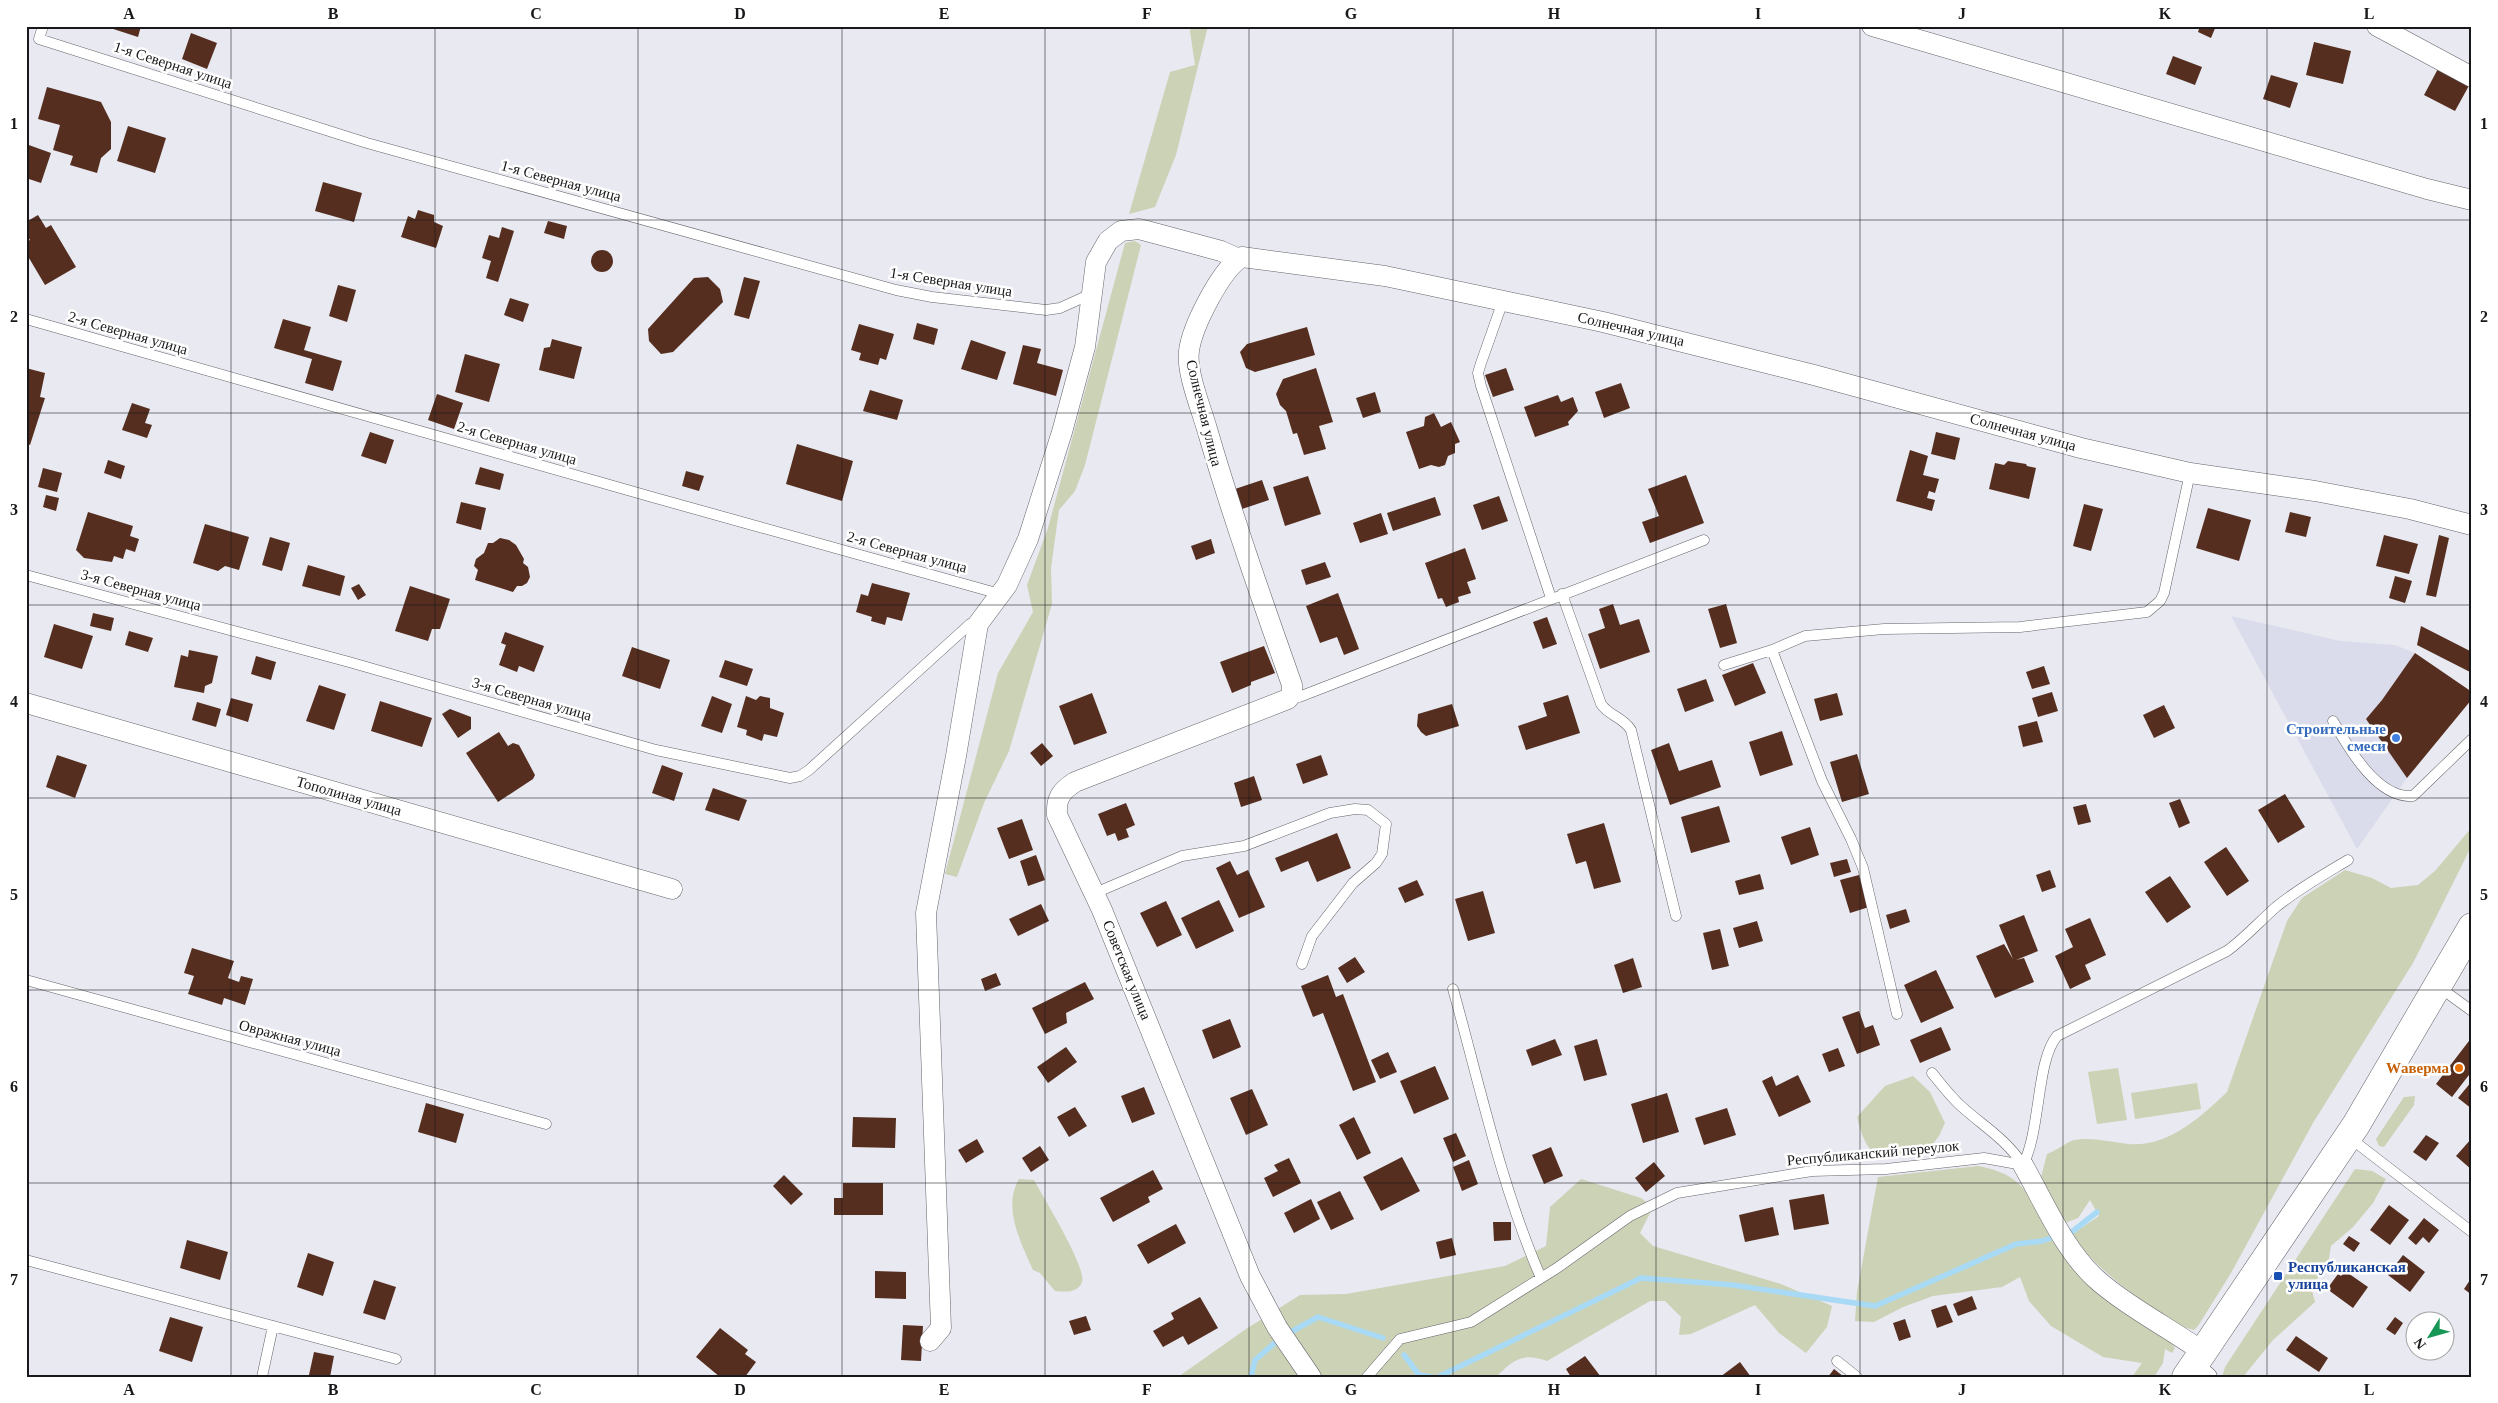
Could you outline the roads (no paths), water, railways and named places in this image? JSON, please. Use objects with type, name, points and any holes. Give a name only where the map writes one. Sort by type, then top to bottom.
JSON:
[{"type":"main road","points":[[2197,1368],[2348,1137],[2472,927]]},
{"type":"street","points":[[1872,26],[2427,189],[2472,200]]},
{"type":"street","points":[[2377,26],[2472,77]]},
{"type":"street","points":[[930,1341],[941,1328],[926,912],[956,756],[971,655],[980,620],[1000,594],[1028,539],[1059,441],[1085,347],[1096,262],[1108,241],[1121,231],[1139,229],[1162,233],[1221,251],[1239,259]]},
{"type":"street","name":"Солнечная улица","points":[[1290,696],[1292,684],[1229,505],[1194,384],[1189,352],[1193,336],[1214,290],[1233,262],[1242,257],[1352,271],[1503,301],[1670,338],[1814,374],[2081,448],[2190,473],[2315,490],[2410,509],[2472,525]]},
{"type":"street","name":"Советская улица","points":[[1290,696],[1075,782],[1063,790],[1056,801],[1057,815],[1095,893],[1250,1276],[1290,1349],[1311,1377]]},
{"type":"street","name":"Тополиная улица","points":[[26,704],[672,889]]},
{"type":"street","points":[[2023,1165],[2068,1244],[2089,1272],[2197,1368]]},
{"type":"lane","name":"1-я Северная улица","points":[[43,26],[39,38],[367,143],[896,290],[932,297],[1046,310],[1060,308],[1093,293]]},
{"type":"lane","points":[[1503,301],[1478,373],[1480,386],[1551,598]]},
{"type":"lane","name":"2-я Северная улица","points":[[26,319],[652,498],[1000,594]]},
{"type":"lane","points":[[1724,665],[1772,650],[1805,636],[1828,633],[1906,628],[2020,627],[2147,612],[2154,608],[2164,593],[2190,473]]},
{"type":"lane","points":[[1290,696],[1299,697],[1704,540]]},
{"type":"lane","name":"3-я Северная улица","points":[[26,574],[349,662],[656,750],[790,778],[800,776],[809,770],[970,624],[980,620]]},
{"type":"lane","points":[[1562,594],[1601,704],[1606,712],[1625,721],[1631,730],[1676,916]]},
{"type":"lane","points":[[1772,650],[1822,781],[1851,839],[1863,868],[1897,1014]]},
{"type":"lane","points":[[2333,721],[2356,758],[2376,781],[2396,794],[2405,796],[2413,796],[2472,739]]},
{"type":"lane","points":[[1095,893],[1182,856],[1244,846],[1330,813],[1355,809],[1368,810],[1386,824],[1382,854],[1376,863],[1353,883],[1312,936],[1302,964]]},
{"type":"lane","points":[[2023,1165],[2034,1136],[2041,1084],[2048,1054],[2057,1036],[2227,951],[2246,938],[2259,922],[2294,893],[2348,860]]},
{"type":"lane","name":"Овражная улица","points":[[26,980],[546,1124]]},
{"type":"lane","points":[[2438,986],[2472,1011]]},
{"type":"lane","points":[[1453,990],[1498,1161],[1522,1234],[1540,1278]]},
{"type":"lane","points":[[1932,1073],[1958,1104],[2014,1151],[2023,1165]]},
{"type":"lane","points":[[2348,1137],[2472,1232]]},
{"type":"lane","name":"Республиканский переулок","points":[[1367,1377],[1400,1339],[1471,1322],[1540,1278],[1630,1216],[1677,1193],[1812,1171],[1878,1170],[1984,1158],[2023,1165]]},
{"type":"lane","points":[[26,1260],[396,1359]]},
{"type":"lane","points":[[262,1377],[273,1326]]},
{"type":"lane","points":[[1837,1361],[1857,1377]]},
{"type":"waterway","points":[[2066,1233],[2073,1231],[2097,1212]]},
{"type":"waterway","points":[[1438,1377],[1641,1278],[1733,1285],[1875,1306],[2016,1244],[2042,1241],[2057,1236]]},
{"type":"waterway","points":[[1289,1333],[1318,1317],[1383,1338]]},
{"type":"waterway","points":[[1251,1377],[1255,1360],[1277,1341]]},
{"type":"waterway","points":[[1404,1355],[1419,1375],[1432,1377]]},
{"type":"place","name":"Строительные смеси","points":[[2396,738]]},
{"type":"place","name":"Wаверма","points":[[2459,1068]]},
{"type":"place","name":"Республиканская улица","points":[[2278,1276]]}]
